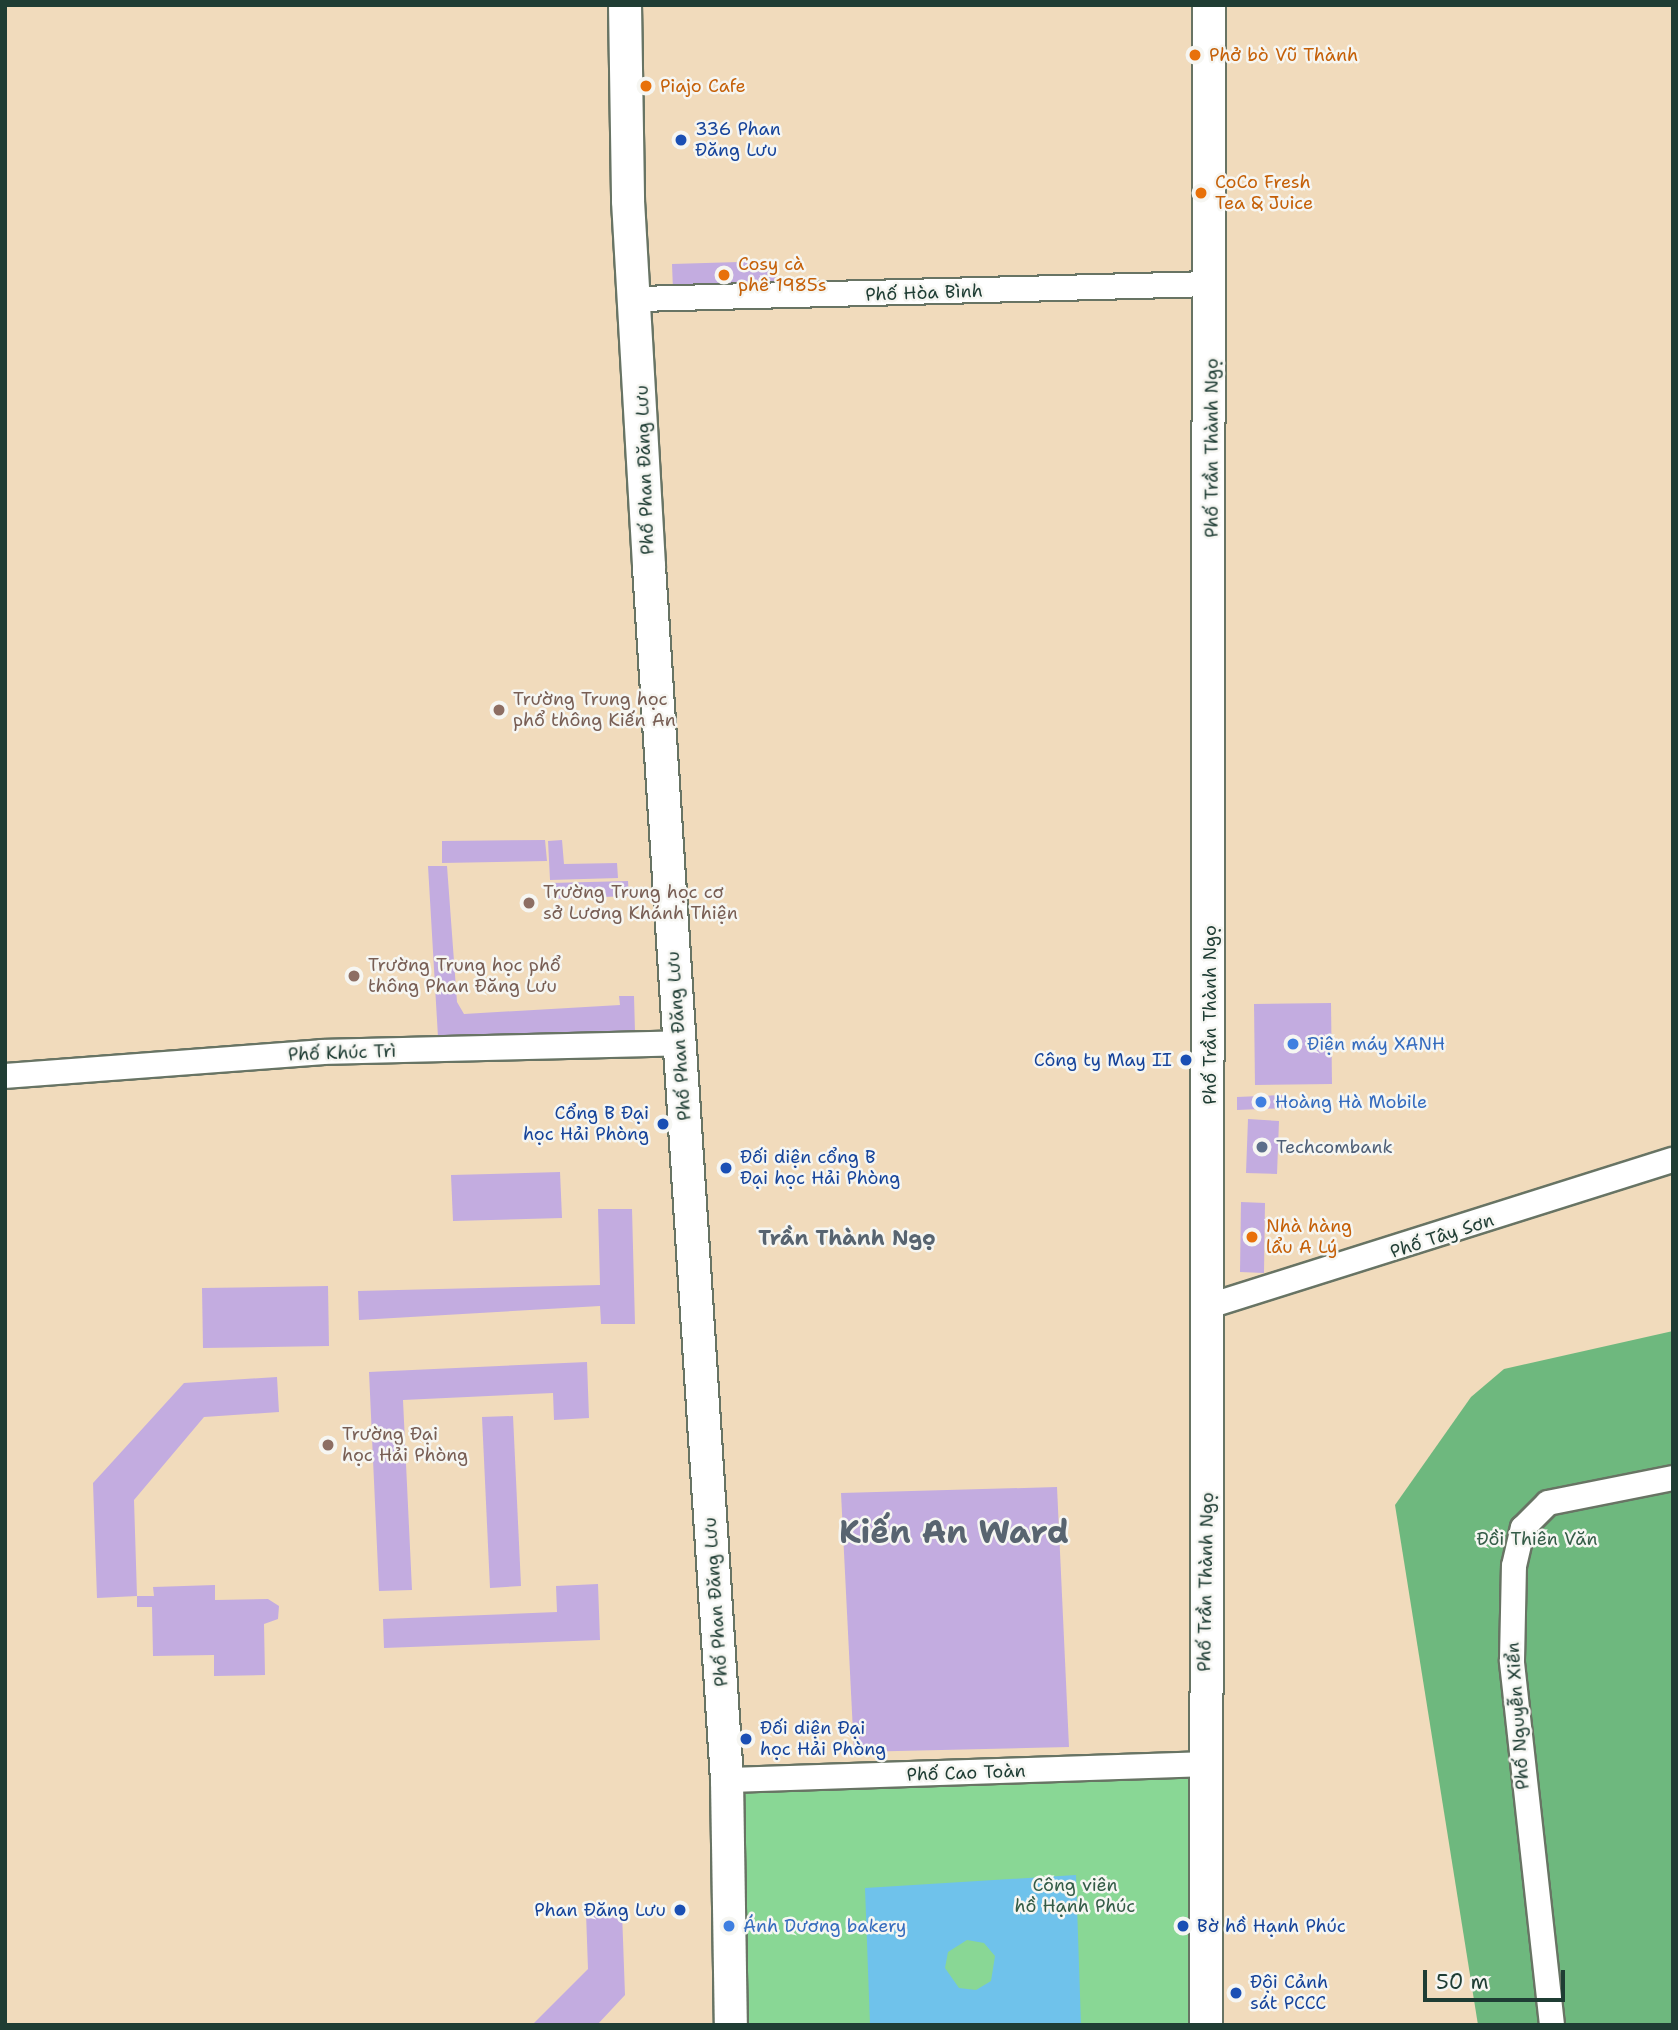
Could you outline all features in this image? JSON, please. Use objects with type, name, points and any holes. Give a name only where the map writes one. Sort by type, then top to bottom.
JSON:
[{"type":"main road","name":"Phố Phan Đăng Lưu","points":[[625,5],[628,201],[638,299],[680,1043],[727,1780],[731,2025]]},
{"type":"main road","name":"Phố Trần Thành Ngọ","points":[[1206,2025],[1204,1764],[1209,1306],[1209,5]]},
{"type":"street","name":"Phố Hòa Bình","points":[[638,299],[1210,284]]},
{"type":"street","name":"Phố Khúc Trì","points":[[5,1076],[322,1052],[680,1043]]},
{"type":"street","name":"Phố Tây Sơn","points":[[1209,1306],[1673,1160]]},
{"type":"street","name":"Phố Nguyễn Xiển","points":[[1552,2025],[1511,1660],[1514,1566],[1523,1528],[1549,1503],[1673,1478]]},
{"type":"street","name":"Phố Cao Toàn","points":[[727,1780],[1204,1764]]},
{"type":"green space","name":"Đồi Thiên Văn","points":[[1673,1331],[1673,2025],[1478,2025],[1395,1505],[1471,1397],[1504,1369]]},
{"type":"green space","name":"Công viên hồ Hạnh Phúc","points":[[1204,1764],[1204,2025],[733,2025],[727,1780]]},
{"type":"water","points":[[1076,1875],[1081,2025],[870,2025],[865,1888]],"holes":[[[967,1940],[984,1943],[995,1956],[991,1981],[976,1990],[959,1988],[945,1968],[948,1952]]]},
{"type":"building","name":"Cosy cà phê 1985s","points":[[776,261],[776,286],[673,290],[672,264]]},
{"type":"building","points":[[545,840],[547,861],[442,863],[442,841]]},
{"type":"building","points":[[562,840],[564,864],[617,863],[618,878],[550,880],[548,841]]},
{"type":"building","points":[[428,866],[447,866],[457,1002],[464,1014],[620,1005],[619,996],[634,996],[635,1032],[438,1037]]},
{"type":"building","points":[[628,881],[629,896],[552,899],[551,883]]},
{"type":"building","name":"Điện máy XANH","points":[[1331,1003],[1332,1084],[1255,1085],[1254,1004]]},
{"type":"building","name":"Hoàng Hà Mobile","points":[[1284,1095],[1285,1108],[1237,1110],[1237,1097]]},
{"type":"building","name":"Techcombank","points":[[1248,1119],[1279,1121],[1277,1174],[1246,1173]]},
{"type":"building","points":[[560,1172],[562,1218],[453,1221],[451,1175]]},
{"type":"building","name":"Nhà hàng lẩu A Lý","points":[[1241,1202],[1265,1203],[1264,1273],[1240,1272]]},
{"type":"building","points":[[598,1209],[632,1209],[635,1324],[601,1324],[600,1306],[359,1320],[358,1291],[600,1285]]},
{"type":"building","points":[[328,1286],[329,1346],[203,1348],[202,1288]]},
{"type":"building","points":[[587,1362],[589,1418],[554,1420],[553,1393],[403,1400],[412,1590],[379,1591],[369,1372]]},
{"type":"building","points":[[277,1377],[279,1412],[204,1417],[134,1500],[137,1596],[97,1598],[93,1483],[184,1383]]},
{"type":"building","points":[[513,1416],[521,1586],[490,1588],[482,1417]]},
{"type":"building","points":[[1057,1487],[1069,1747],[854,1752],[841,1493]]},
{"type":"building","points":[[598,1584],[600,1640],[384,1648],[383,1619],[557,1612],[556,1586]]},
{"type":"building","points":[[215,1585],[215,1600],[268,1599],[279,1606],[278,1619],[264,1624],[265,1675],[214,1676],[214,1655],[153,1656],[152,1607],[137,1607],[137,1596],[154,1596],[153,1587]]},
{"type":"building","points":[[622,1912],[625,1995],[597,2025],[532,2025],[588,1969],[586,1913]]},
{"type":"place","name":"Phở bò Vũ Thành","points":[[1195,55]]},
{"type":"place","name":"Piajo Cafe","points":[[646,86]]},
{"type":"place","name":"336 Phan Đăng Lưu","points":[[681,140]]},
{"type":"place","name":"CoCo Fresh Tea & Juice","points":[[1201,193]]},
{"type":"place","name":"Cosy cà phê 1985s","points":[[724,275]]},
{"type":"place","name":"Trường Trung học phổ thông Kiến An","points":[[499,710]]},
{"type":"place","name":"Trường Trung học cơ sở Lương Khánh Thiện","points":[[529,903]]},
{"type":"place","name":"Trường Trung học phổ thông Phan Đăng Lưu","points":[[354,976]]},
{"type":"place","name":"Điện máy XANH","points":[[1293,1044]]},
{"type":"place","name":"Công ty May II","points":[[1186,1060]]},
{"type":"place","name":"Hoàng Hà Mobile","points":[[1261,1102]]},
{"type":"place","name":"Cổng B Đại học Hải Phòng","points":[[663,1124]]},
{"type":"place","name":"Techcombank","points":[[1262,1147]]},
{"type":"place","name":"Đối diện cổng B Đại học Hải Phòng","points":[[726,1168]]},
{"type":"place","name":"Nhà hàng lẩu A Lý","points":[[1252,1237]]},
{"type":"place","name":"Trường Đại học Hải Phòng","points":[[328,1445]]},
{"type":"place","name":"Đối diện Đại học Hải Phòng","points":[[746,1739]]},
{"type":"place","name":"Phan Đăng Lưu","points":[[680,1910]]},
{"type":"place","name":"Ánh Dương bakery","points":[[729,1926]]},
{"type":"place","name":"Bờ hồ Hạnh Phúc","points":[[1183,1926]]},
{"type":"place","name":"Đội Cảnh sát PCCC","points":[[1236,1993]]},
{"type":"district","name":"Trần Thành Ngọ","points":[[847,1238]]},
{"type":"district","name":"Kiến An Ward","points":[[954,1532]]}]
